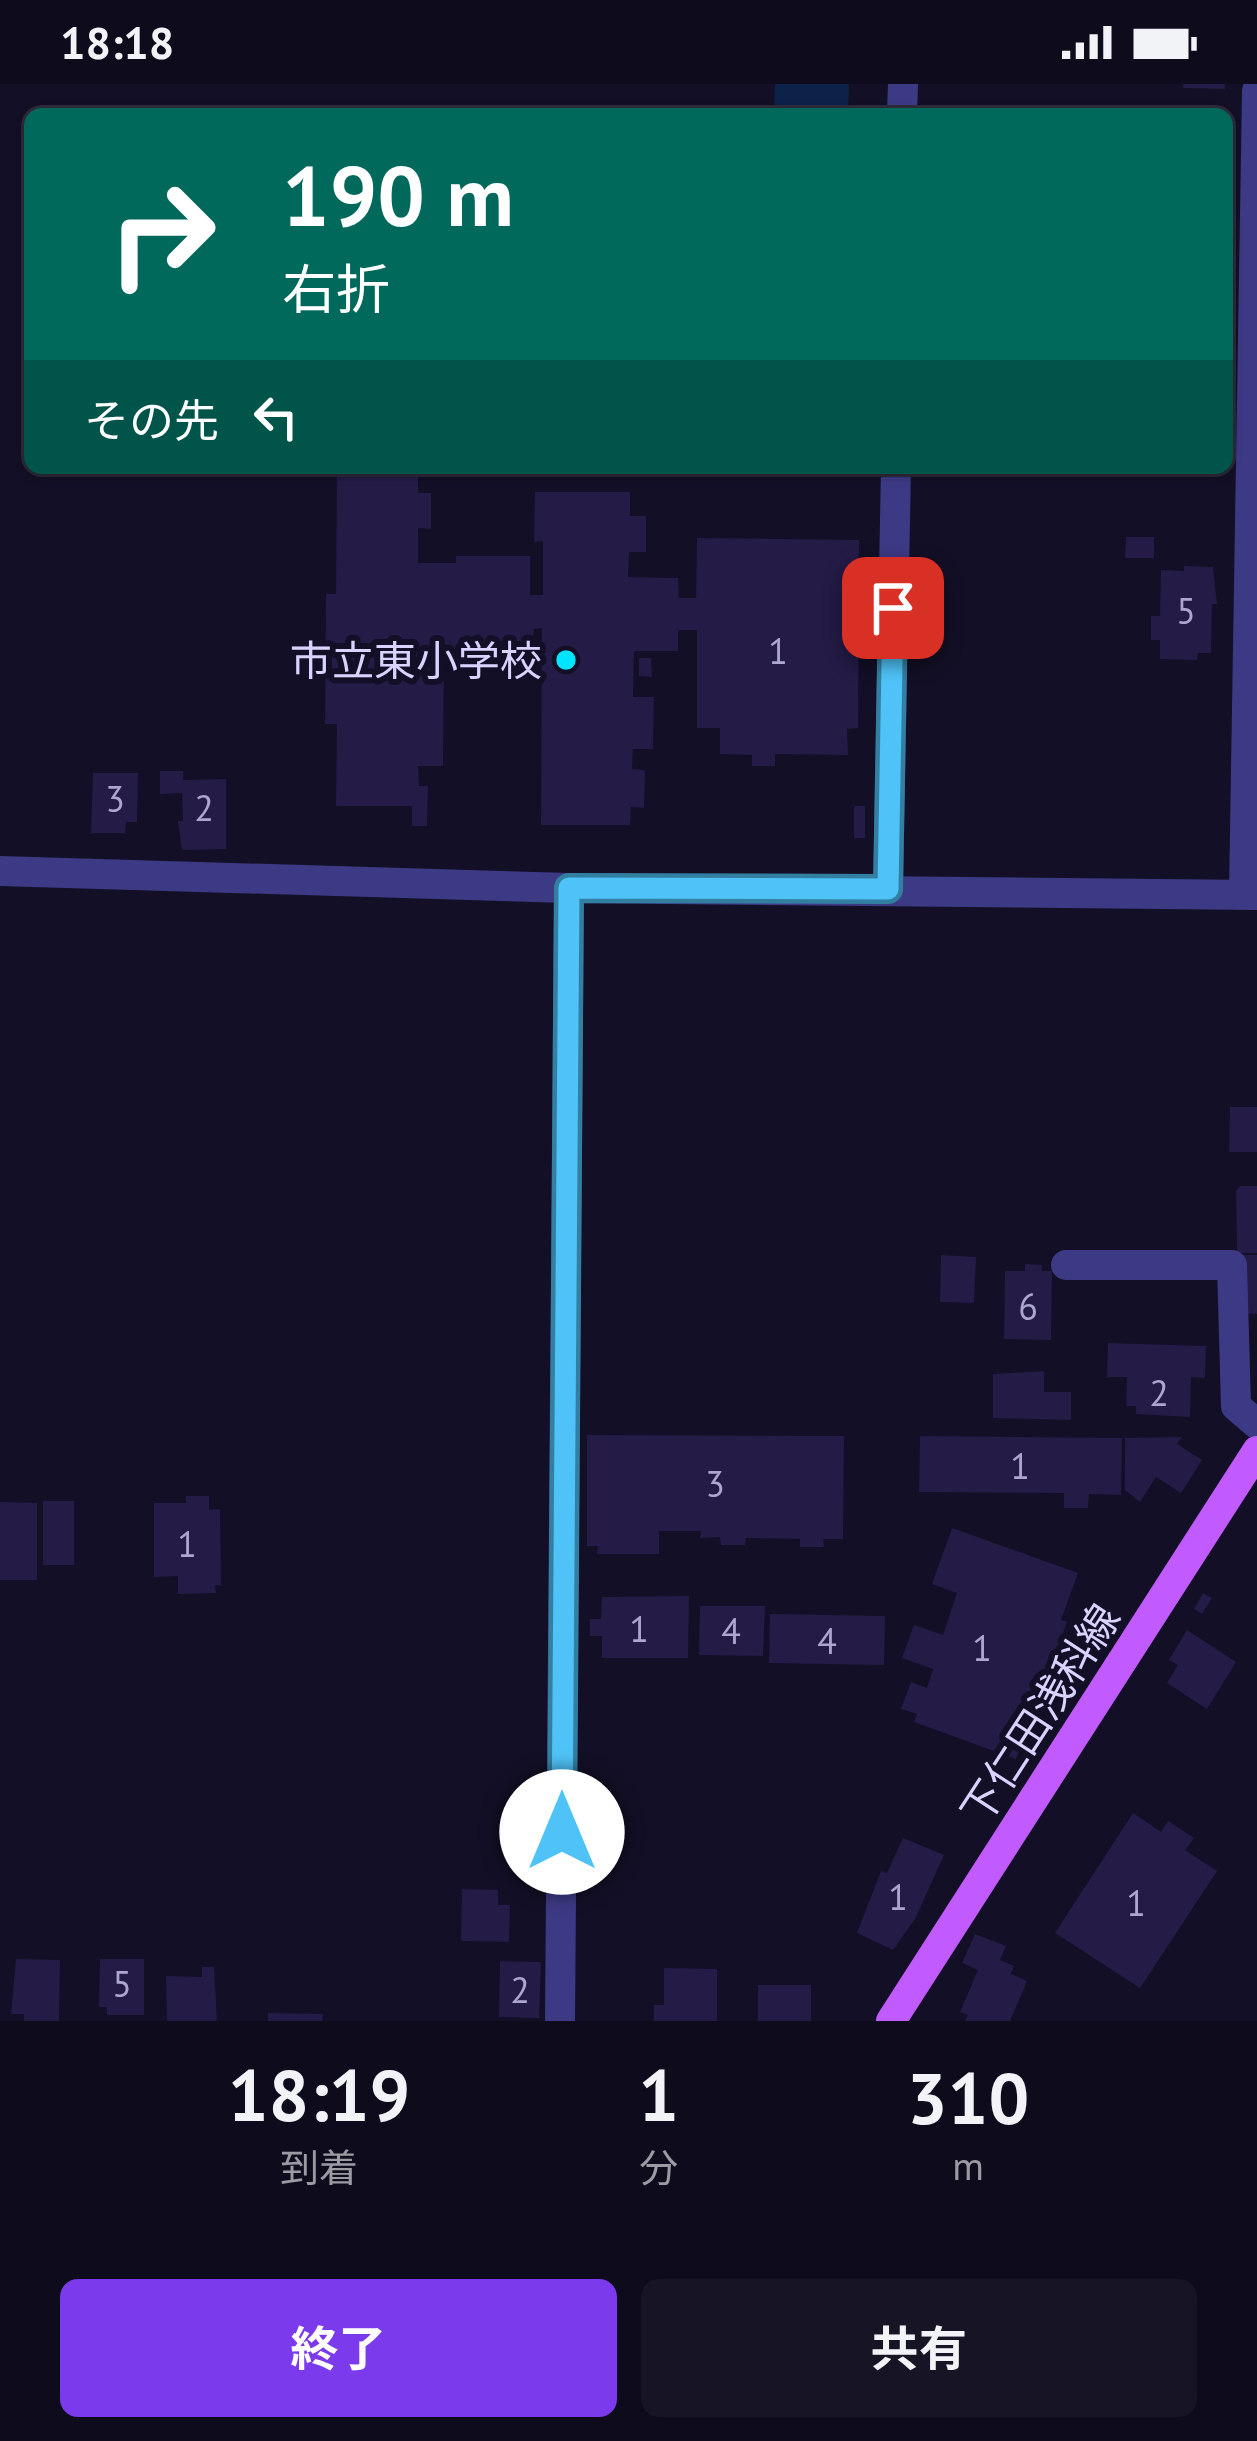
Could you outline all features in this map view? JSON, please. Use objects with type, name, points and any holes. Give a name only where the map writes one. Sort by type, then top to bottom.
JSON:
[{"type":"main road","name":"下仁田浅科線","points":[[891,2021],[1257,1451]]},
{"type":"street","points":[[0,871],[569,888],[1250,895],[1257,91]]},
{"type":"street","points":[[888,889],[896,474]]},
{"type":"street","points":[[560,2021],[569,888]]},
{"type":"street","points":[[1066,1265],[1232,1265],[1236,1406],[1257,1424]]},
{"type":"water","points":[[775,84],[849,84],[848,108],[774,108]]},
{"type":"building","points":[[1183,84],[1225,84],[1225,89],[1183,88]]},
{"type":"building","points":[[337,474],[418,474],[418,493],[431,493],[431,529],[418,528],[418,563],[456,563],[456,556],[530,556],[530,595],[543,595],[543,541],[534,542],[535,492],[630,492],[630,516],[646,516],[646,552],[629,552],[628,577],[678,578],[679,598],[696,598],[697,538],[859,540],[858,728],[847,729],[848,755],[775,754],[775,766],[752,766],[752,755],[720,754],[720,728],[697,728],[697,630],[678,630],[678,651],[634,651],[633,697],[654,697],[653,749],[633,749],[632,769],[645,770],[644,808],[631,807],[630,825],[541,825],[542,628],[534,629],[533,641],[458,641],[458,649],[444,649],[443,766],[418,766],[419,786],[428,786],[427,826],[412,826],[412,806],[336,806],[337,724],[325,724],[326,594],[336,594]]},
{"type":"building","points":[[1126,537],[1154,537],[1154,558],[1125,558]]},
{"type":"building","points":[[1184,566],[1213,567],[1217,604],[1212,604],[1211,653],[1198,653],[1197,660],[1160,659],[1160,640],[1151,640],[1151,616],[1160,616],[1161,570],[1184,571]]},
{"type":"building","points":[[639,658],[651,658],[652,677],[639,676]]},
{"type":"building","points":[[160,771],[183,771],[183,780],[226,779],[226,849],[182,850],[178,821],[183,821],[182,793],[160,794]]},
{"type":"building","points":[[93,773],[138,773],[137,822],[126,822],[125,833],[91,833]]},
{"type":"building","points":[[854,806],[865,806],[865,838],[854,838]]},
{"type":"building","points":[[1230,1107],[1257,1107],[1257,1152],[1229,1152]]},
{"type":"building","points":[[1240,1186],[1257,1186],[1257,1253],[1237,1253],[1236,1191]]},
{"type":"building","points":[[941,1255],[976,1257],[974,1303],[940,1302]]},
{"type":"building","points":[[1243,1255],[1257,1255],[1257,1314],[1242,1313]]},
{"type":"building","points":[[1025,1264],[1052,1271],[1051,1340],[1004,1339],[1005,1271],[1025,1271]]},
{"type":"building","points":[[1108,1343],[1206,1346],[1205,1378],[1191,1377],[1190,1417],[1136,1414],[1136,1406],[1126,1406],[1127,1377],[1107,1377]]},
{"type":"building","points":[[1044,1371],[1044,1392],[1071,1392],[1071,1420],[993,1418],[993,1374]]},
{"type":"building","points":[[587,1435],[844,1436],[843,1539],[823,1539],[824,1547],[800,1547],[800,1539],[746,1538],[745,1545],[721,1545],[720,1537],[700,1538],[701,1531],[659,1531],[659,1554],[597,1554],[598,1546],[587,1546]]},
{"type":"building","points":[[920,1436],[1122,1438],[1121,1495],[1089,1494],[1088,1508],[1064,1508],[1064,1493],[919,1492]]},
{"type":"building","points":[[1182,1437],[1177,1444],[1202,1460],[1181,1493],[1156,1477],[1140,1502],[1125,1490],[1125,1438]]},
{"type":"building","points":[[186,1496],[209,1496],[209,1510],[220,1509],[221,1585],[215,1585],[216,1593],[178,1594],[178,1576],[154,1577],[154,1503],[186,1503]]},
{"type":"building","points":[[43,1501],[74,1501],[74,1565],[43,1565]]},
{"type":"building","points":[[0,1502],[37,1503],[37,1580],[0,1580]]},
{"type":"building","points":[[952,1528],[1078,1573],[1048,1676],[1066,1683],[1056,1711],[1035,1703],[1016,1759],[914,1722],[917,1714],[901,1709],[911,1682],[927,1688],[933,1669],[902,1658],[914,1625],[943,1635],[957,1593],[932,1584]]},
{"type":"building","points":[[1203,1593],[1212,1598],[1202,1614],[1194,1609]]},
{"type":"building","points":[[689,1596],[688,1658],[602,1658],[602,1636],[590,1636],[590,1619],[601,1619],[602,1597]]},
{"type":"building","points":[[700,1606],[765,1606],[763,1656],[699,1655]]},
{"type":"building","points":[[770,1614],[885,1616],[884,1665],[769,1663]]},
{"type":"building","points":[[1187,1630],[1236,1662],[1207,1709],[1167,1683],[1178,1665],[1169,1660]]},
{"type":"building","points":[[1133,1813],[1161,1832],[1168,1821],[1194,1838],[1185,1850],[1217,1871],[1140,1988],[1055,1933]]},
{"type":"building","points":[[903,1838],[944,1855],[915,1919],[893,1950],[857,1933],[881,1871],[887,1873]]},
{"type":"building","points":[[462,1889],[498,1890],[498,1905],[510,1905],[509,1942],[461,1941]]},
{"type":"building","points":[[975,1934],[1006,1946],[1000,1960],[1014,1966],[1011,1974],[1027,1981],[1010,2021],[965,2021],[968,2015],[960,2012],[978,1970],[962,1963]]},
{"type":"building","points":[[16,1959],[60,1960],[59,2021],[24,2021],[24,2014],[11,2014]]},
{"type":"building","points":[[100,1959],[144,1959],[144,2015],[107,2015],[107,2007],[99,2007]]},
{"type":"building","points":[[500,1961],[541,1962],[539,2018],[499,2017]]},
{"type":"building","points":[[202,1967],[214,1967],[217,2021],[167,2021],[166,1976],[202,1977]]},
{"type":"building","points":[[664,1968],[717,1969],[717,2021],[654,2021],[654,2005],[664,2005]]},
{"type":"building","points":[[758,1985],[811,1985],[811,2021],[758,2021]]},
{"type":"building","points":[[268,2013],[323,2014],[322,2021],[268,2021]]},
{"type":"place","name":"市立東小学校","points":[[566,660]]},
{"type":"route","points":[[562,1832],[569,888],[888,889],[893,608]]}]
